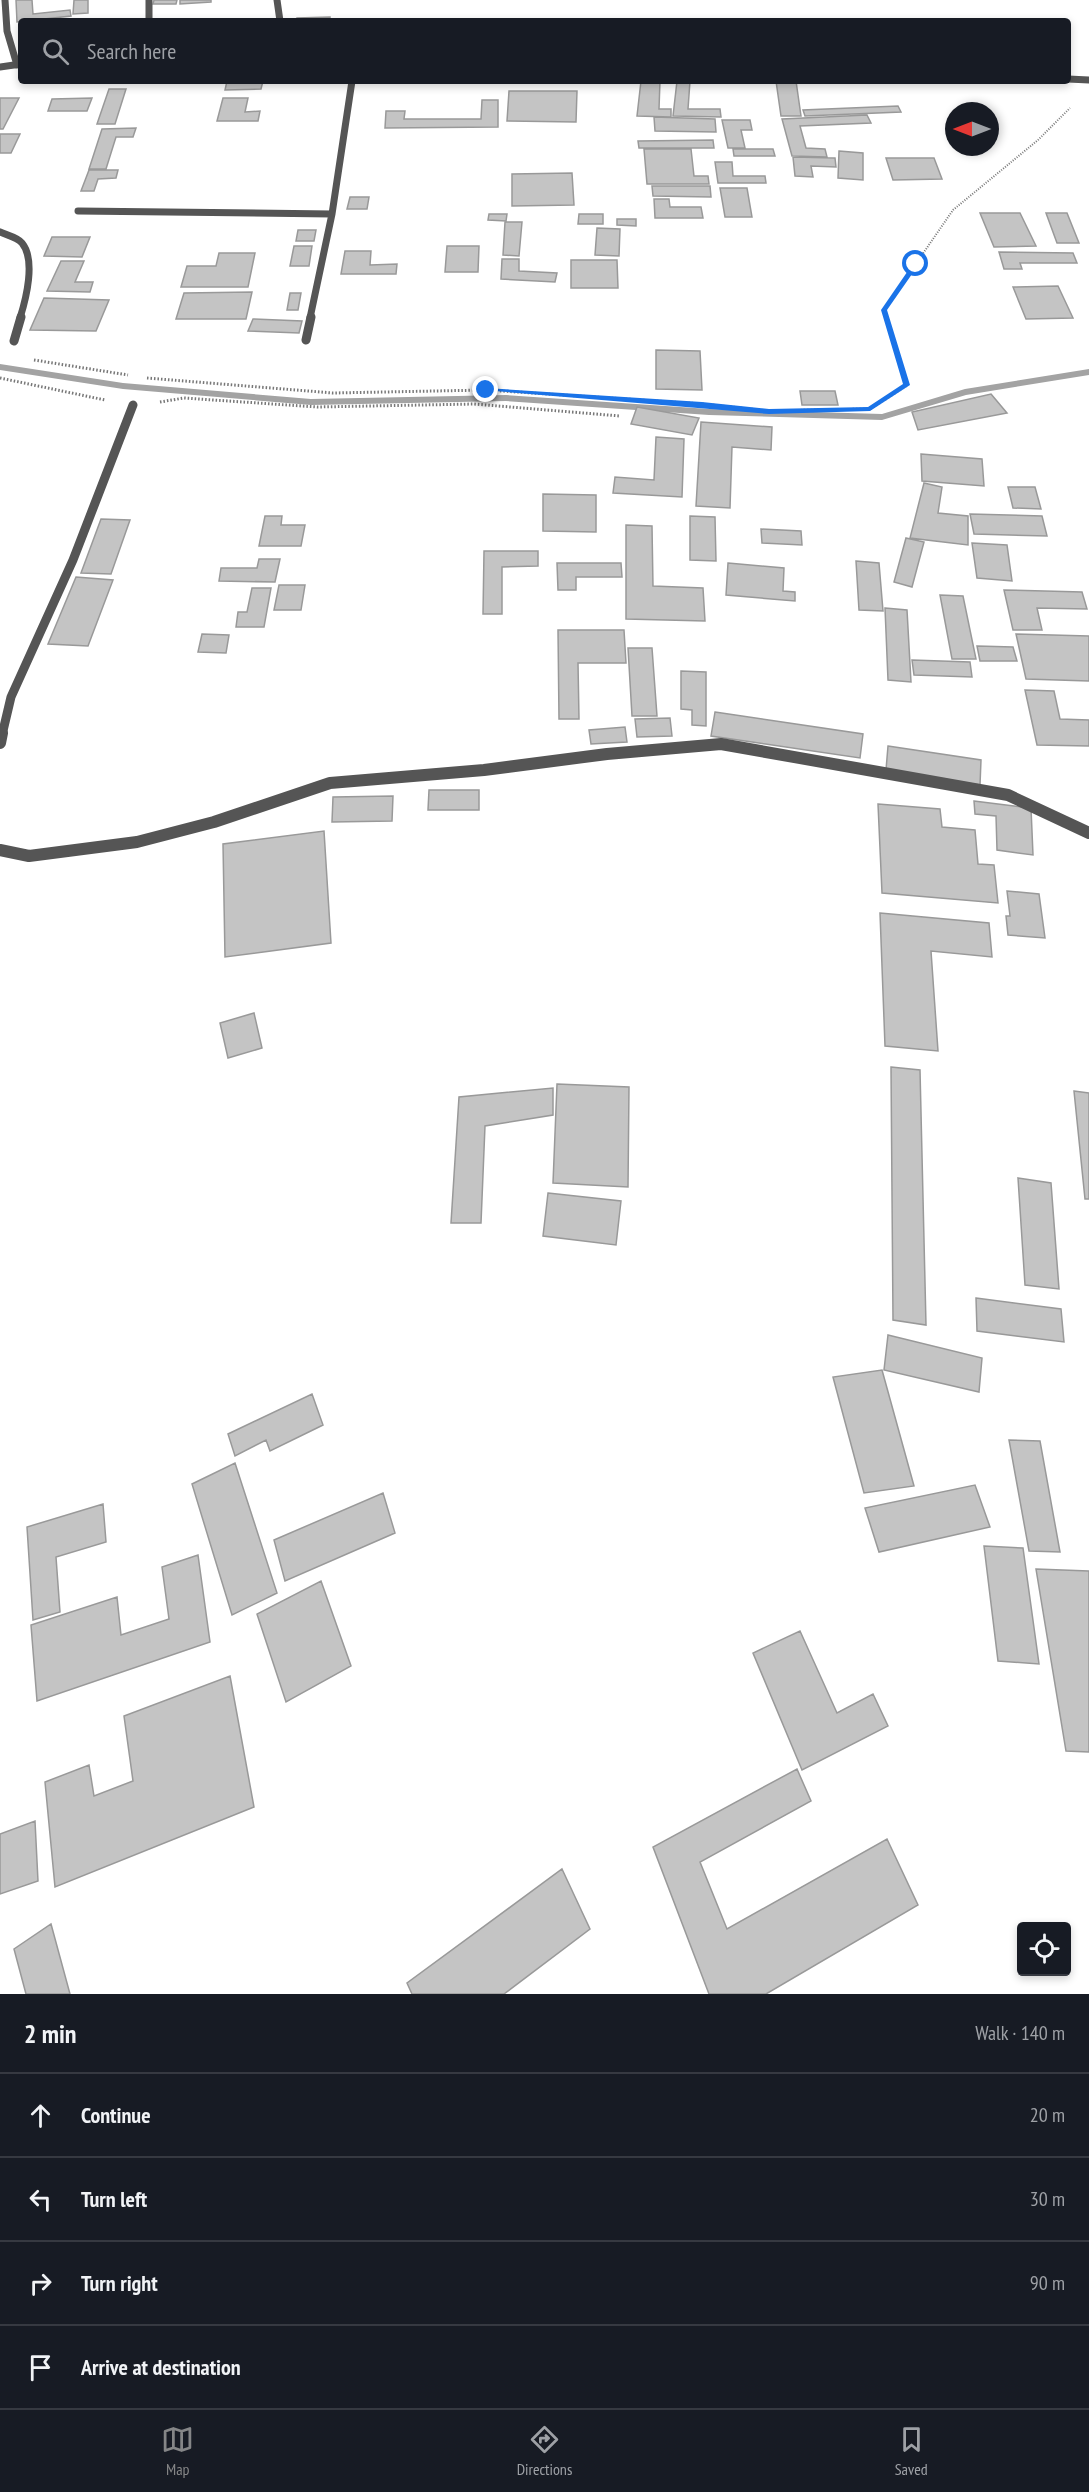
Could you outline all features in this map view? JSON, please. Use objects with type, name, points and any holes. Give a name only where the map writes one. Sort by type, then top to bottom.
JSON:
[{"type":"street","points":[[5,0],[7,31],[18,62]]},
{"type":"street","points":[[149,0],[149,18]]},
{"type":"street","points":[[277,0],[280,18]]},
{"type":"street","points":[[0,67],[18,65]]},
{"type":"street","points":[[1071,79],[1089,80]]},
{"type":"street","points":[[306,340],[332,214],[352,84]]},
{"type":"street","points":[[78,211],[332,214]]},
{"type":"street","points":[[0,232],[21,241],[29,256],[27,294],[14,341]]},
{"type":"street","points":[[0,743],[11,697],[73,560],[133,405]]},
{"type":"street","points":[[0,850],[29,856],[137,842],[214,822],[330,783],[484,770],[607,754],[721,744],[1008,795],[1089,833]]},
{"type":"path","points":[[138,376],[333,393],[486,390],[702,404],[769,411],[870,409],[907,385],[884,310],[953,210],[1038,140],[1074,103]]},
{"type":"path","points":[[24,358],[130,375]]},
{"type":"path","points":[[0,378],[133,405],[184,398],[317,407],[474,404],[620,416]]},
{"type":"building","points":[[16,0],[32,0],[33,14],[70,10],[71,16],[18,18],[17,22]]},
{"type":"building","points":[[74,0],[88,0],[88,13],[73,14]]},
{"type":"building","points":[[154,0],[177,0],[176,4],[153,4]]},
{"type":"building","points":[[180,0],[211,0],[211,2],[180,4]]},
{"type":"building","points":[[226,84],[262,84],[261,89],[225,90]]},
{"type":"building","points":[[641,84],[660,84],[659,109],[671,109],[671,117],[637,116]]},
{"type":"building","points":[[677,84],[690,84],[688,109],[720,109],[721,117],[673,116]]},
{"type":"building","points":[[776,84],[796,84],[801,116],[781,116]]},
{"type":"building","points":[[109,89],[126,89],[115,124],[97,124]]},
{"type":"building","points":[[509,91],[577,91],[576,122],[507,121]]},
{"type":"building","points":[[0,98],[19,98],[3,129],[0,129]]},
{"type":"building","points":[[92,98],[87,111],[48,111],[52,99]]},
{"type":"building","points":[[223,98],[248,98],[245,112],[260,111],[258,121],[217,121]]},
{"type":"building","points":[[482,100],[498,100],[498,127],[385,128],[386,111],[405,111],[404,119],[481,119]]},
{"type":"building","points":[[898,106],[901,112],[805,116],[803,110]]},
{"type":"building","points":[[867,115],[871,123],[800,126],[806,148],[825,149],[827,157],[792,156],[782,119]]},
{"type":"building","points":[[654,117],[715,119],[716,132],[655,131]]},
{"type":"building","points":[[722,120],[750,120],[752,130],[741,130],[745,148],[728,148]]},
{"type":"building","points":[[136,128],[133,137],[116,137],[106,169],[89,169],[102,129]]},
{"type":"building","points":[[0,134],[20,134],[11,153],[0,153]]},
{"type":"building","points":[[713,140],[714,148],[639,148],[638,141]]},
{"type":"building","points":[[644,149],[691,149],[694,176],[708,176],[709,184],[647,184]]},
{"type":"building","points":[[733,149],[773,149],[775,156],[734,156]]},
{"type":"building","points":[[839,151],[863,153],[863,180],[838,178]]},
{"type":"building","points":[[793,157],[835,158],[836,167],[811,166],[813,177],[795,176]]},
{"type":"building","points":[[886,158],[934,158],[942,179],[893,180]]},
{"type":"building","points":[[715,162],[732,162],[733,176],[765,176],[766,183],[718,183]]},
{"type":"building","points":[[89,170],[118,170],[116,178],[98,179],[94,191],[81,191]]},
{"type":"building","points":[[572,173],[574,205],[512,206],[512,174]]},
{"type":"building","points":[[652,186],[710,186],[711,197],[653,196]]},
{"type":"building","points":[[720,188],[747,188],[752,217],[725,217]]},
{"type":"building","points":[[350,197],[369,197],[367,209],[347,209]]},
{"type":"building","points":[[654,199],[669,199],[670,207],[701,207],[703,218],[655,218]]},
{"type":"building","points":[[980,213],[1020,213],[1036,246],[994,247]]},
{"type":"building","points":[[1046,213],[1067,213],[1079,243],[1057,243]]},
{"type":"building","points":[[489,214],[507,214],[506,221],[488,220]]},
{"type":"building","points":[[579,214],[603,214],[603,224],[578,224]]},
{"type":"building","points":[[617,219],[636,219],[636,226],[617,225]]},
{"type":"building","points":[[505,222],[522,222],[519,256],[503,255]]},
{"type":"building","points":[[597,228],[620,229],[619,256],[595,255]]},
{"type":"building","points":[[298,230],[316,230],[314,241],[296,241]]},
{"type":"building","points":[[52,237],[90,237],[82,257],[44,256]]},
{"type":"building","points":[[294,246],[312,246],[309,266],[290,266]]},
{"type":"building","points":[[447,246],[479,246],[478,272],[445,272]]},
{"type":"building","points":[[345,251],[371,251],[370,265],[397,264],[396,274],[341,274]]},
{"type":"building","points":[[999,252],[1073,253],[1077,263],[1020,263],[1022,269],[1004,269]]},
{"type":"building","points":[[219,253],[255,253],[248,287],[181,287],[187,266],[216,266]]},
{"type":"building","points":[[502,259],[519,259],[519,271],[557,273],[555,282],[501,279]]},
{"type":"building","points":[[571,260],[617,260],[618,288],[571,288]]},
{"type":"building","points":[[61,261],[84,261],[75,282],[93,282],[90,292],[47,291]]},
{"type":"building","points":[[1058,286],[1073,318],[1026,319],[1013,287]]},
{"type":"building","points":[[252,292],[246,319],[176,319],[184,293]]},
{"type":"building","points":[[290,293],[301,293],[298,310],[287,310]]},
{"type":"building","points":[[44,298],[109,300],[96,331],[30,330]]},
{"type":"building","points":[[253,319],[302,321],[299,333],[248,331]]},
{"type":"building","points":[[656,350],[700,351],[702,390],[656,389]]},
{"type":"building","points":[[800,391],[835,391],[838,405],[802,405]]},
{"type":"building","points":[[991,394],[1007,413],[918,430],[912,412]]},
{"type":"building","points":[[637,407],[699,418],[692,435],[631,424]]},
{"type":"building","points":[[701,422],[772,427],[771,450],[732,447],[730,508],[696,506]]},
{"type":"building","points":[[656,437],[684,439],[682,497],[613,493],[615,477],[654,480]]},
{"type":"building","points":[[921,454],[982,459],[984,486],[922,481]]},
{"type":"building","points":[[924,483],[942,487],[938,513],[968,516],[968,545],[910,538]]},
{"type":"building","points":[[1008,487],[1035,487],[1041,509],[1013,508]]},
{"type":"building","points":[[543,494],[596,495],[596,532],[543,531]]},
{"type":"building","points":[[970,514],[1042,516],[1047,536],[974,534]]},
{"type":"building","points":[[265,516],[282,516],[281,525],[305,525],[301,546],[259,546]]},
{"type":"building","points":[[690,516],[715,517],[716,561],[690,560]]},
{"type":"building","points":[[101,519],[130,520],[111,574],[81,573]]},
{"type":"building","points":[[626,525],[652,526],[653,586],[703,588],[705,621],[626,619]]},
{"type":"building","points":[[761,529],[801,531],[802,545],[762,543]]},
{"type":"building","points":[[906,538],[924,542],[912,587],[894,582]]},
{"type":"building","points":[[972,543],[1007,545],[1012,581],[977,578]]},
{"type":"building","points":[[484,551],[538,551],[538,566],[502,567],[502,614],[483,614]]},
{"type":"building","points":[[259,559],[280,559],[275,582],[219,581],[221,568],[257,568]]},
{"type":"building","points":[[856,561],[879,563],[883,611],[859,610]]},
{"type":"building","points":[[557,563],[621,563],[622,577],[576,577],[576,590],[558,590]]},
{"type":"building","points":[[728,563],[784,568],[783,591],[795,592],[795,601],[726,595]]},
{"type":"building","points":[[76,577],[113,580],[88,646],[48,644]]},
{"type":"building","points":[[279,585],[305,585],[301,610],[274,610]]},
{"type":"building","points":[[252,588],[271,588],[264,627],[236,627],[238,612],[247,612]]},
{"type":"building","points":[[1004,590],[1082,592],[1087,609],[1037,608],[1042,630],[1013,630]]},
{"type":"building","points":[[940,595],[963,596],[976,659],[952,659]]},
{"type":"building","points":[[885,608],[907,610],[911,682],[888,680]]},
{"type":"building","points":[[558,630],[624,630],[626,663],[578,663],[579,719],[559,719]]},
{"type":"building","points":[[202,634],[229,635],[226,653],[198,652]]},
{"type":"building","points":[[1016,634],[1089,636],[1089,681],[1026,679]]},
{"type":"building","points":[[977,646],[1013,647],[1017,661],[980,661]]},
{"type":"building","points":[[628,648],[652,648],[657,716],[632,716]]},
{"type":"building","points":[[912,660],[970,662],[972,677],[914,675]]},
{"type":"building","points":[[681,671],[706,672],[706,726],[692,725],[692,710],[681,709]]},
{"type":"building","points":[[1025,690],[1054,691],[1060,719],[1089,720],[1089,746],[1037,745]]},
{"type":"building","points":[[715,712],[863,734],[860,758],[711,736]]},
{"type":"building","points":[[670,718],[672,736],[637,737],[635,719]]},
{"type":"building","points":[[625,727],[627,742],[591,744],[589,730]]},
{"type":"building","points":[[888,746],[981,760],[980,785],[886,770]]},
{"type":"building","points":[[429,790],[479,790],[479,810],[428,810]]},
{"type":"building","points":[[393,796],[392,821],[332,822],[333,797]]},
{"type":"building","points":[[974,801],[1031,808],[1033,855],[997,850],[996,816],[975,814]]},
{"type":"building","points":[[878,804],[940,809],[942,827],[975,830],[978,864],[994,865],[998,903],[882,893]]},
{"type":"building","points":[[324,831],[331,943],[225,957],[223,844]]},
{"type":"building","points":[[1007,891],[1039,894],[1045,938],[1008,935],[1006,916],[1010,916]]},
{"type":"building","points":[[880,913],[989,923],[992,957],[931,951],[938,1051],[885,1046]]},
{"type":"building","points":[[254,1013],[262,1048],[228,1058],[220,1023]]},
{"type":"building","points":[[891,1067],[920,1070],[926,1325],[893,1320]]},
{"type":"building","points":[[557,1084],[629,1087],[628,1187],[553,1183]]},
{"type":"building","points":[[553,1088],[553,1115],[485,1126],[481,1223],[451,1223],[459,1097]]},
{"type":"building","points":[[1074,1091],[1089,1093],[1089,1199],[1085,1199]]},
{"type":"building","points":[[1018,1178],[1051,1183],[1059,1289],[1025,1285]]},
{"type":"building","points":[[548,1193],[621,1201],[616,1245],[543,1236]]},
{"type":"building","points":[[976,1298],[1061,1309],[1064,1342],[977,1331]]},
{"type":"building","points":[[888,1335],[982,1358],[979,1392],[884,1370]]},
{"type":"building","points":[[882,1370],[914,1486],[864,1493],[833,1377]]},
{"type":"building","points":[[312,1394],[323,1425],[270,1451],[266,1440],[235,1456],[228,1434]]},
{"type":"building","points":[[1009,1440],[1040,1441],[1060,1552],[1029,1551]]},
{"type":"building","points":[[235,1463],[277,1593],[232,1615],[192,1484]]},
{"type":"building","points":[[975,1485],[990,1527],[879,1552],[865,1508]]},
{"type":"building","points":[[383,1493],[395,1533],[285,1581],[274,1540]]},
{"type":"building","points":[[103,1504],[106,1542],[56,1557],[60,1612],[33,1620],[27,1527]]},
{"type":"building","points":[[984,1546],[1023,1548],[1039,1664],[998,1661]]},
{"type":"building","points":[[198,1555],[210,1642],[37,1701],[31,1625],[117,1597],[121,1635],[169,1619],[162,1567]]},
{"type":"building","points":[[1036,1569],[1089,1571],[1089,1752],[1066,1751]]},
{"type":"building","points":[[321,1581],[351,1666],[286,1702],[257,1614]]},
{"type":"building","points":[[800,1631],[837,1713],[873,1694],[888,1726],[802,1770],[753,1653]]},
{"type":"building","points":[[230,1676],[254,1807],[55,1887],[45,1782],[89,1765],[94,1796],[133,1781],[124,1716]]},
{"type":"building","points":[[797,1769],[811,1801],[700,1862],[727,1929],[887,1839],[918,1905],[766,1994],[709,1994],[653,1847]]},
{"type":"building","points":[[35,1821],[38,1881],[0,1894],[0,1834]]},
{"type":"building","points":[[562,1869],[590,1929],[504,1994],[412,1994],[407,1983]]},
{"type":"building","points":[[51,1924],[70,1994],[26,1994],[14,1949]]},
{"type":"waterway","points":[[0,367],[123,386],[311,402],[506,398],[709,412],[882,417],[965,392],[1089,372]]},
{"type":"route","points":[[486,390],[702,404],[769,411],[870,409],[907,385],[884,310],[916,264]]}]
